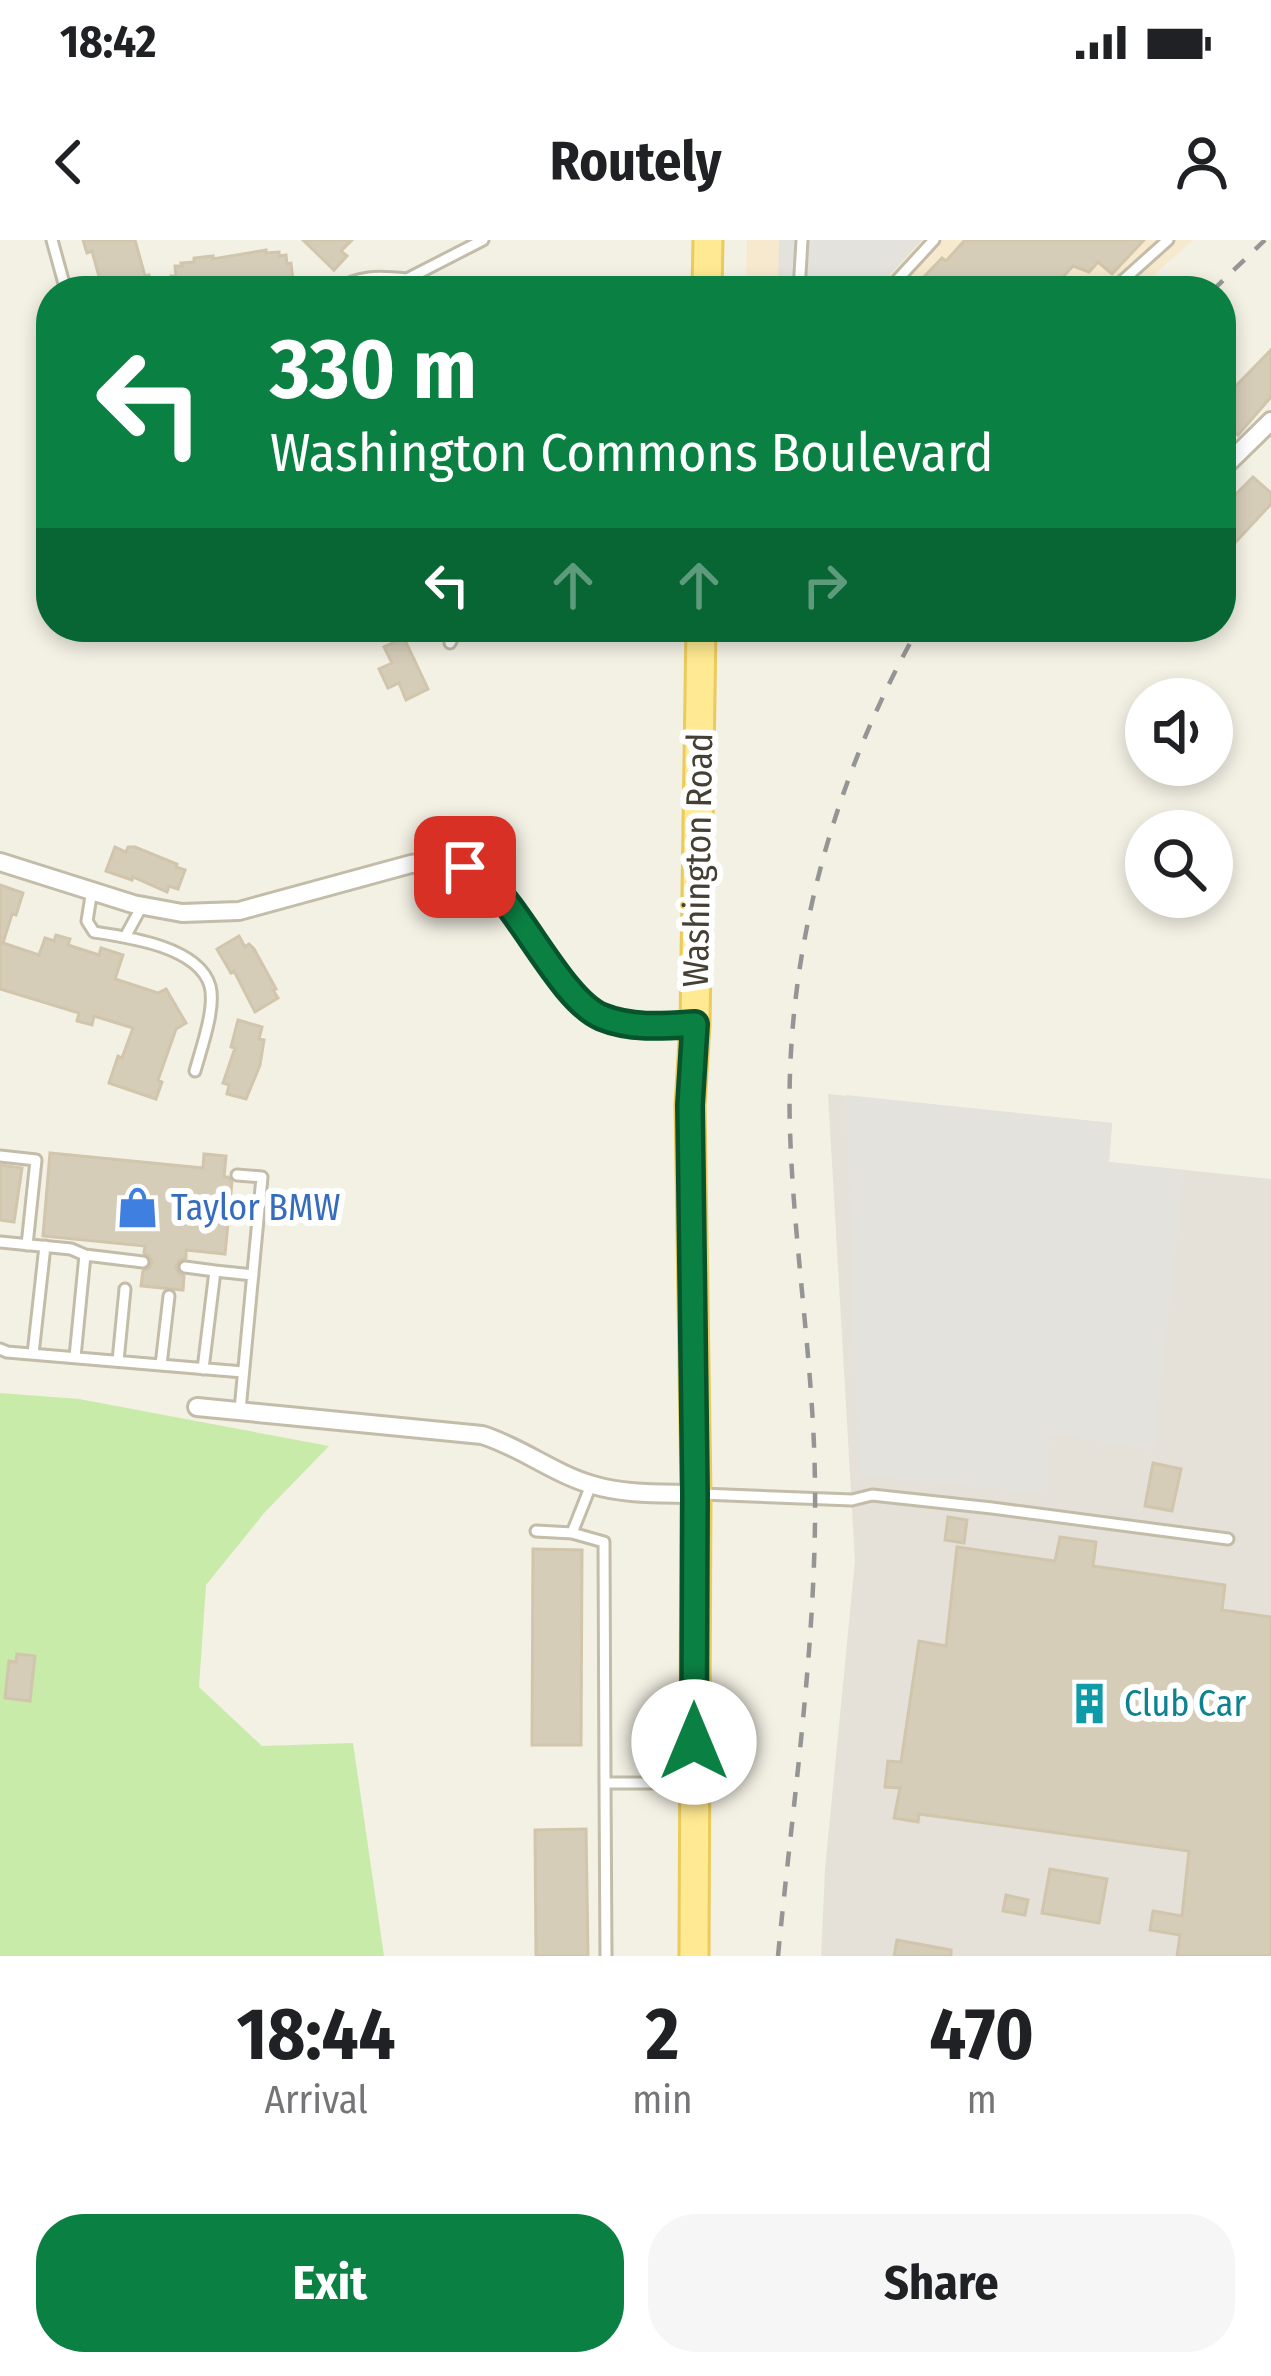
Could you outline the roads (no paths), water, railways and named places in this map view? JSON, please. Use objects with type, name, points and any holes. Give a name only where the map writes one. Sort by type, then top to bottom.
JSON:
[{"type":"main road","points":[[707,276],[708,240]]},
{"type":"main road","name":"Washington Road","points":[[694,1956],[690,1105],[701,642]]},
{"type":"street","points":[[1236,456],[1271,422]]},
{"type":"street","points":[[0,862],[182,914],[239,911],[438,860],[465,867],[488,882],[580,1003],[600,1017],[629,1024],[695,1024]]},
{"type":"street","points":[[197,1407],[482,1435],[591,1485],[695,1494]]},
{"type":"lane","points":[[52,240],[62,276]]},
{"type":"lane","points":[[413,276],[483,240]]},
{"type":"lane","points":[[800,276],[802,240]]},
{"type":"lane","points":[[901,276],[934,240]]},
{"type":"lane","points":[[1128,276],[1168,240]]},
{"type":"lane","points":[[92,890],[87,921],[94,932],[162,947],[196,963],[210,985],[211,1005],[195,1071]]},
{"type":"lane","points":[[125,937],[142,906]]},
{"type":"lane","points":[[0,1156],[36,1160],[27,1245]]},
{"type":"lane","points":[[237,1174],[262,1177],[240,1410]]},
{"type":"lane","points":[[0,1242],[143,1262]]},
{"type":"lane","points":[[33,1354],[45,1246]]},
{"type":"lane","points":[[76,1358],[85,1255]]},
{"type":"lane","points":[[185,1267],[253,1275]]},
{"type":"lane","points":[[203,1369],[214,1271]]},
{"type":"lane","points":[[118,1361],[125,1288]]},
{"type":"lane","points":[[161,1365],[169,1296]]},
{"type":"lane","points":[[0,1348],[244,1372]]},
{"type":"lane","points":[[572,1533],[591,1485]]},
{"type":"lane","points":[[695,1494],[852,1500],[879,1496],[1228,1539]]},
{"type":"lane","points":[[536,1531],[572,1533],[604,1542],[606,1956]]},
{"type":"lane","points":[[605,1783],[694,1783]]},
{"type":"railway","points":[[1228,276],[1265,240]]},
{"type":"railway","points":[[778,1956],[815,1544],[811,1397],[790,1131],[796,999],[820,870],[839,807],[862,745],[911,642]]},
{"type":"place","name":"Taylor BMW","points":[[137,1207]]},
{"type":"place","name":"Club Car","points":[[1090,1703]]}]
